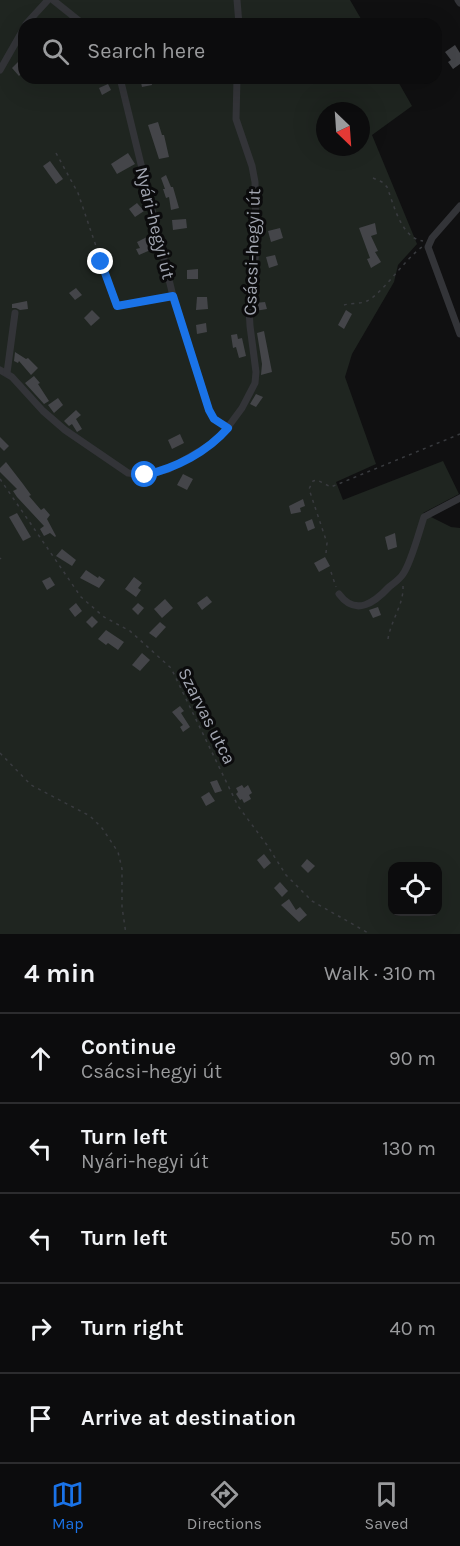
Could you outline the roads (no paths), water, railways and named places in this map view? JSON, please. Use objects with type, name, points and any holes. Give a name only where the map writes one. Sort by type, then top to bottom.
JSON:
[{"type":"street","points":[[32,18],[48,0]]},
{"type":"street","points":[[53,0],[76,18]]},
{"type":"street","points":[[237,0],[238,18]]},
{"type":"street","points":[[0,70],[18,38]]},
{"type":"street","name":"Nyári-hegyi út","points":[[121,84],[173,296],[209,410],[214,419],[228,428]]},
{"type":"street","name":"Csácsi-hegyi út","points":[[4,371],[65,430],[128,473],[136,475],[157,472],[182,463],[213,442],[228,428],[255,383],[256,372],[249,308],[256,251],[255,182],[236,119],[237,84]]},
{"type":"street","points":[[460,206],[430,242],[429,252],[460,334]]},
{"type":"street","points":[[101,262],[117,306],[173,296]]},
{"type":"street","points":[[4,371],[15,313]]},
{"type":"street","points":[[339,594],[358,606],[369,605],[403,574],[424,517],[460,498]]}]
